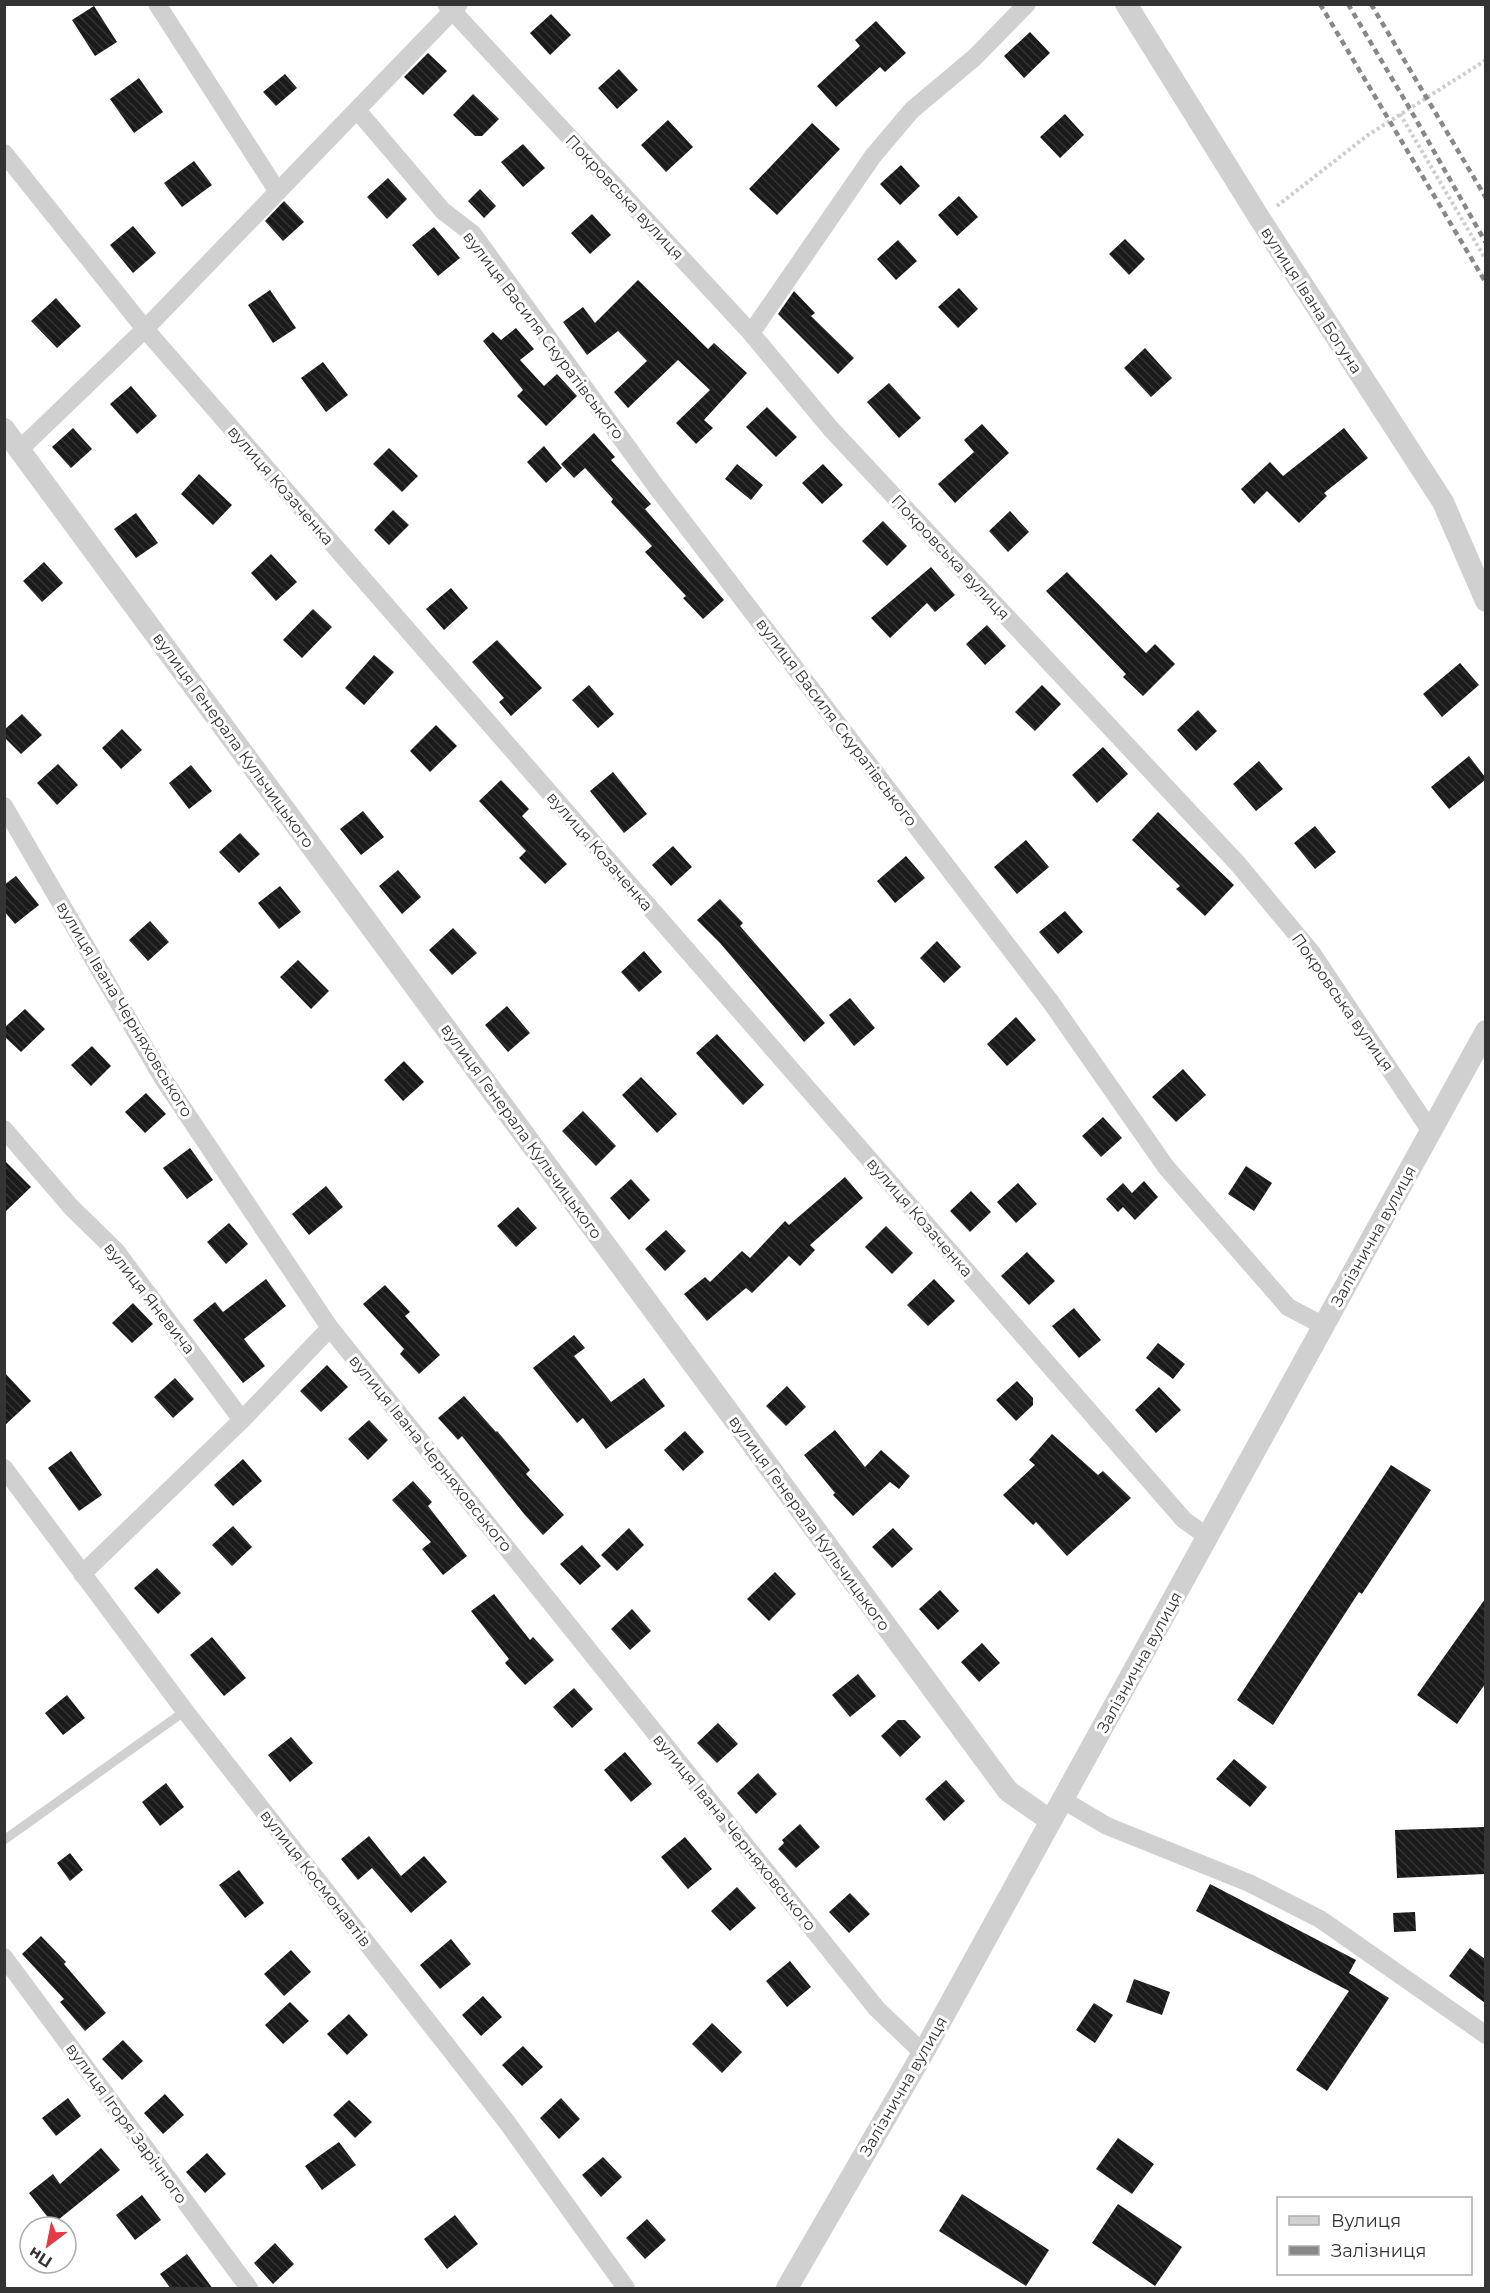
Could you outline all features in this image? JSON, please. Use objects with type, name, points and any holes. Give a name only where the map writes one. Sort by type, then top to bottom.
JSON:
[{"type":"street","points":[[157,4],[278,192]]},
{"type":"street","points":[[751,333],[873,156],[912,110],[974,58],[1027,4]]},
{"type":"street","name":"вулиця Івана Богуна","points":[[1126,4],[1260,219],[1443,502],[1485,601]]},
{"type":"street","points":[[20,449],[145,329],[357,110],[453,7]]},
{"type":"street","name":"Покровська вулиця","points":[[453,7],[751,333],[831,429],[1238,864],[1312,953],[1430,1130]]},
{"type":"street","name":"вулиця Василя Скуратівського","points":[[357,110],[443,211],[473,234],[655,485],[1050,1001],[1166,1167],[1288,1307],[1324,1326]]},
{"type":"street","name":"вулиця Козаченка","points":[[4,153],[145,329],[1176,1511],[1184,1520],[1208,1537]]},
{"type":"street","name":"вулиця Генерала Кульчицького","points":[[4,429],[1008,1791],[1052,1821]]},
{"type":"street","name":"вулиця Івана Черняховського","points":[[4,806],[162,1077],[330,1328],[877,2009],[923,2053]]},
{"type":"street","name":"Залізнична вулиця","points":[[787,2289],[923,2053],[1052,1821],[1485,1031]]},
{"type":"street","name":"вулиця Яневича","points":[[4,1129],[71,1207],[116,1251],[242,1419]]},
{"type":"street","points":[[82,1574],[242,1419],[330,1328]]},
{"type":"street","name":"вулиця Космонавтів","points":[[4,1468],[185,1711],[506,2121],[627,2289]]},
{"type":"street","points":[[1063,1800],[1107,1826],[1249,1883],[1320,1918],[1485,2035]]},
{"type":"street","name":"вулиця Ігоря Зарічного","points":[[4,1957],[249,2289]]},
{"type":"lane","points":[[4,1840],[185,1711]]},
{"type":"path","points":[[1260,219],[1368,135],[1485,60]]},
{"type":"path","points":[[1400,114],[1485,260]]},
{"type":"building","points":[[94,6],[117,42],[95,56],[72,20]]},
{"type":"building","points":[[551,14],[571,35],[550,55],[530,33]]},
{"type":"building","points":[[876,21],[906,53],[885,72],[880,67],[836,107],[817,86],[860,46],[855,40]]},
{"type":"building","points":[[1030,32],[1050,53],[1024,78],[1004,56]]},
{"type":"building","points":[[428,53],[447,71],[423,95],[404,77]]},
{"type":"building","points":[[619,69],[638,90],[617,109],[598,88]]},
{"type":"building","points":[[285,74],[297,88],[276,106],[263,92]]},
{"type":"building","points":[[139,78],[163,112],[134,133],[110,99]]},
{"type":"building","points":[[473,94],[499,119],[482,136],[475,136],[453,115]]},
{"type":"building","points":[[1065,114],[1084,135],[1060,158],[1040,137]]},
{"type":"building","points":[[668,120],[693,147],[666,172],[641,145]]},
{"type":"building","points":[[812,123],[840,149],[777,215],[749,189]]},
{"type":"building","points":[[523,144],[545,168],[523,187],[501,162]]},
{"type":"building","points":[[194,161],[212,185],[182,207],[164,183]]},
{"type":"building","points":[[901,165],[920,186],[900,205],[880,184]]},
{"type":"building","points":[[388,178],[407,199],[387,219],[367,197]]},
{"type":"building","points":[[480,189],[496,206],[484,218],[468,201]]},
{"type":"building","points":[[959,196],[978,217],[957,236],[938,215]]},
{"type":"building","points":[[284,201],[304,222],[283,241],[265,221]]},
{"type":"building","points":[[592,214],[611,235],[590,254],[571,233]]},
{"type":"building","points":[[133,226],[156,253],[133,273],[110,245]]},
{"type":"building","points":[[434,227],[460,258],[438,276],[412,245]]},
{"type":"building","points":[[1125,239],[1145,259],[1129,275],[1109,254]]},
{"type":"building","points":[[898,240],[917,261],[896,280],[877,259]]},
{"type":"building","points":[[638,280],[708,349],[714,343],[747,373],[704,420],[713,428],[696,444],[676,423],[710,390],[678,360],[628,408],[614,392],[647,361],[618,331],[587,355],[563,322],[583,307],[595,323]]},
{"type":"building","points":[[959,288],[978,309],[958,328],[938,307]]},
{"type":"building","points":[[270,290],[296,328],[273,343],[248,305]]},
{"type":"building","points":[[794,291],[815,313],[811,316],[854,358],[838,374],[778,314]]},
{"type":"building","points":[[56,298],[81,326],[57,348],[31,321]]},
{"type":"building","points":[[516,328],[534,349],[520,360],[544,386],[557,374],[577,396],[546,426],[517,396],[523,390],[483,341],[493,332],[501,340]]},
{"type":"building","points":[[1145,348],[1172,378],[1151,397],[1124,368]]},
{"type":"building","points":[[323,362],[348,395],[326,412],[301,378]]},
{"type":"building","points":[[889,383],[921,418],[899,438],[867,402]]},
{"type":"building","points":[[131,386],[157,416],[137,434],[110,404]]},
{"type":"building","points":[[767,407],[797,437],[776,457],[746,427]]},
{"type":"building","points":[[982,424],[1009,453],[955,503],[938,484],[974,452],[964,440]]},
{"type":"building","points":[[73,428],[92,449],[71,468],[52,447]]},
{"type":"building","points":[[1344,428],[1368,458],[1324,493],[1327,496],[1299,523],[1267,491],[1254,504],[1241,489],[1270,462],[1283,476]]},
{"type":"building","points":[[594,433],[615,457],[611,460],[651,504],[645,509],[724,600],[703,619],[683,598],[686,596],[645,552],[652,546],[611,502],[613,499],[585,468],[574,478],[561,464]]},
{"type":"building","points":[[544,446],[562,468],[546,483],[527,462]]},
{"type":"building","points":[[389,448],[418,476],[402,492],[373,464]]},
{"type":"building","points":[[737,464],[763,485],[751,500],[725,479]]},
{"type":"building","points":[[823,464],[843,485],[822,504],[802,483]]},
{"type":"building","points":[[199,474],[232,505],[213,525],[181,494]]},
{"type":"building","points":[[393,510],[409,525],[389,545],[374,530]]},
{"type":"building","points":[[1010,511],[1029,532],[1008,552],[989,531]]},
{"type":"building","points":[[136,513],[158,543],[136,558],[114,529]]},
{"type":"building","points":[[883,521],[907,546],[887,566],[862,541]]},
{"type":"building","points":[[271,554],[297,582],[276,601],[251,573]]},
{"type":"building","points":[[44,562],[63,583],[42,602],[23,581]]},
{"type":"building","points":[[931,567],[955,595],[935,612],[927,603],[890,638],[871,618]]},
{"type":"building","points":[[1067,572],[1146,653],[1155,644],[1175,664],[1143,696],[1123,677],[1126,674],[1046,591]]},
{"type":"building","points":[[451,588],[468,608],[444,630],[426,609]]},
{"type":"building","points":[[313,609],[332,627],[302,658],[283,640]]},
{"type":"building","points":[[987,625],[1006,646],[985,665],[966,644]]},
{"type":"building","points":[[497,640],[542,688],[511,716],[499,702],[504,698],[472,662]]},
{"type":"building","points":[[374,655],[394,672],[364,705],[345,688]]},
{"type":"building","points":[[1460,663],[1479,685],[1442,717],[1423,694]]},
{"type":"building","points":[[589,685],[614,714],[598,728],[572,700]]},
{"type":"building","points":[[1042,685],[1061,704],[1035,731],[1015,712]]},
{"type":"building","points":[[1198,710],[1217,731],[1196,751],[1177,730]]},
{"type":"building","points":[[22,714],[42,735],[21,754],[4,737],[4,730]]},
{"type":"building","points":[[436,725],[457,746],[430,772],[410,751]]},
{"type":"building","points":[[122,729],[142,750],[121,769],[102,748]]},
{"type":"building","points":[[1103,747],[1128,774],[1097,803],[1072,775]]},
{"type":"building","points":[[1469,756],[1485,780],[1449,809],[1431,787]]},
{"type":"building","points":[[1259,761],[1283,789],[1256,811],[1233,784]]},
{"type":"building","points":[[58,764],[78,785],[57,805],[37,783]]},
{"type":"building","points":[[191,765],[212,791],[189,809],[169,783]]},
{"type":"building","points":[[613,772],[647,814],[624,833],[590,791]]},
{"type":"building","points":[[501,780],[529,809],[522,816],[567,864],[545,884],[519,858],[526,851],[479,801]]},
{"type":"building","points":[[363,811],[384,837],[361,855],[340,829]]},
{"type":"building","points":[[1158,812],[1234,885],[1205,916],[1176,889],[1180,886],[1132,840]]},
{"type":"building","points":[[1315,826],[1336,852],[1315,869],[1294,843]]},
{"type":"building","points":[[240,833],[260,854],[239,873],[219,852]]},
{"type":"building","points":[[1026,840],[1049,867],[1017,894],[994,867]]},
{"type":"building","points":[[673,846],[692,867],[671,886],[652,865]]},
{"type":"building","points":[[906,856],[925,878],[895,903],[877,881]]},
{"type":"building","points":[[398,870],[421,897],[402,914],[379,886]]},
{"type":"building","points":[[16,876],[39,905],[15,924],[4,911],[4,885]]},
{"type":"building","points":[[280,886],[301,912],[279,929],[258,903]]},
{"type":"building","points":[[720,899],[743,923],[740,926],[825,1023],[804,1042],[720,943],[697,920]]},
{"type":"building","points":[[1065,911],[1083,932],[1058,954],[1039,932]]},
{"type":"building","points":[[150,921],[169,942],[148,961],[129,940]]},
{"type":"building","points":[[453,928],[477,953],[452,975],[429,950]]},
{"type":"building","points":[[937,941],[961,967],[944,983],[920,958]]},
{"type":"building","points":[[644,951],[662,972],[639,992],[621,972]]},
{"type":"building","points":[[298,960],[329,991],[311,1009],[280,977]]},
{"type":"building","points":[[850,998],[875,1028],[854,1046],[829,1015]]},
{"type":"building","points":[[507,1006],[530,1033],[508,1052],[485,1025]]},
{"type":"building","points":[[25,1009],[45,1029],[21,1052],[4,1036],[4,1028]]},
{"type":"building","points":[[1016,1017],[1036,1040],[1007,1066],[987,1044]]},
{"type":"building","points":[[717,1034],[764,1085],[743,1105],[696,1053]]},
{"type":"building","points":[[92,1046],[111,1066],[91,1086],[71,1065]]},
{"type":"building","points":[[404,1061],[424,1082],[403,1101],[384,1080]]},
{"type":"building","points":[[1183,1069],[1206,1095],[1176,1122],[1152,1097]]},
{"type":"building","points":[[641,1077],[677,1114],[657,1133],[622,1095]]},
{"type":"building","points":[[146,1093],[166,1114],[145,1133],[125,1112]]},
{"type":"building","points":[[583,1111],[616,1146],[596,1166],[562,1131]]},
{"type":"building","points":[[1103,1117],[1122,1138],[1101,1157],[1082,1136]]},
{"type":"building","points":[[190,1148],[213,1180],[187,1199],[163,1168]]},
{"type":"building","points":[[4,1160],[31,1187],[4,1213]]},
{"type":"building","points":[[1246,1166],[1272,1183],[1254,1211],[1228,1194]]},
{"type":"building","points":[[845,1177],[863,1198],[810,1245],[815,1250],[800,1266],[789,1256],[752,1293],[746,1288],[707,1321],[684,1294],[705,1277],[710,1282],[742,1251],[750,1258],[785,1221],[789,1225]]},
{"type":"building","points":[[631,1179],[650,1200],[629,1220],[610,1198]]},
{"type":"building","points":[[1144,1181],[1158,1197],[1135,1220],[1123,1207],[1118,1212],[1106,1199],[1123,1183],[1132,1193]]},
{"type":"building","points":[[1018,1183],[1037,1204],[1016,1223],[997,1202]]},
{"type":"building","points":[[326,1186],[343,1207],[309,1235],[292,1214]]},
{"type":"building","points":[[971,1191],[991,1212],[970,1232],[950,1211]]},
{"type":"building","points":[[518,1207],[537,1228],[516,1247],[497,1226]]},
{"type":"building","points":[[229,1223],[248,1244],[226,1264],[207,1242]]},
{"type":"building","points":[[886,1226],[913,1253],[892,1274],[865,1247]]},
{"type":"building","points":[[666,1230],[686,1251],[665,1271],[645,1249]]},
{"type":"building","points":[[1027,1252],[1055,1281],[1029,1305],[1001,1276]]},
{"type":"building","points":[[266,1279],[286,1306],[244,1339],[265,1366],[243,1383],[193,1320],[215,1302],[223,1312]]},
{"type":"building","points":[[934,1279],[955,1301],[928,1326],[907,1305]]},
{"type":"building","points":[[385,1285],[410,1312],[405,1316],[440,1355],[419,1374],[400,1354],[404,1349],[363,1304]]},
{"type":"building","points":[[133,1303],[153,1324],[132,1343],[112,1323]]},
{"type":"building","points":[[1074,1308],[1101,1340],[1079,1358],[1052,1326]]},
{"type":"building","points":[[574,1335],[585,1348],[574,1356],[611,1402],[644,1378],[665,1406],[606,1449],[583,1418],[577,1423],[533,1368]]},
{"type":"building","points":[[1158,1343],[1185,1364],[1173,1379],[1146,1358]]},
{"type":"building","points":[[327,1365],[348,1387],[321,1412],[300,1391]]},
{"type":"building","points":[[4,1372],[31,1401],[4,1426]]},
{"type":"building","points":[[175,1378],[194,1399],[173,1418],[154,1397]]},
{"type":"building","points":[[1017,1381],[1033,1398],[1033,1405],[1016,1421],[996,1400]]},
{"type":"building","points":[[787,1386],[806,1407],[786,1426],[766,1406]]},
{"type":"building","points":[[1159,1387],[1181,1410],[1156,1433],[1135,1410]]},
{"type":"building","points":[[464,1396],[530,1470],[526,1474],[564,1515],[543,1535],[462,1436],[458,1440],[438,1418]]},
{"type":"building","points":[[369,1420],[388,1440],[368,1460],[348,1439]]},
{"type":"building","points":[[835,1430],[865,1467],[881,1450],[910,1476],[899,1489],[890,1482],[853,1516],[833,1495],[835,1493],[804,1455]]},
{"type":"building","points":[[685,1431],[704,1452],[683,1471],[664,1450]]},
{"type":"building","points":[[1052,1434],[1098,1475],[1103,1471],[1131,1498],[1067,1556],[1036,1522],[1033,1525],[1003,1495],[1035,1465],[1029,1460]]},
{"type":"building","points":[[71,1451],[102,1495],[79,1511],[48,1468]]},
{"type":"building","points":[[243,1459],[262,1481],[233,1506],[214,1485]]},
{"type":"building","points":[[1391,1465],[1431,1490],[1362,1594],[1359,1592],[1273,1725],[1237,1700]]},
{"type":"building","points":[[413,1481],[432,1502],[428,1506],[467,1556],[443,1575],[422,1549],[431,1542],[392,1500]]},
{"type":"building","points":[[233,1526],[252,1547],[232,1566],[212,1545]]},
{"type":"building","points":[[629,1528],[644,1545],[617,1571],[601,1555]]},
{"type":"building","points":[[893,1528],[913,1549],[892,1568],[872,1547]]},
{"type":"building","points":[[582,1545],[601,1566],[580,1585],[560,1564]]},
{"type":"building","points":[[157,1568],[181,1593],[158,1614],[134,1588]]},
{"type":"building","points":[[775,1572],[796,1594],[769,1621],[747,1599]]},
{"type":"building","points":[[940,1590],[959,1611],[938,1630],[919,1609]]},
{"type":"building","points":[[494,1594],[530,1640],[533,1637],[554,1660],[525,1685],[505,1663],[509,1659],[471,1611]]},
{"type":"building","points":[[1485,1599],[1485,1684],[1457,1724],[1417,1695]]},
{"type":"building","points":[[632,1609],[651,1631],[630,1650],[611,1629]]},
{"type":"building","points":[[212,1637],[246,1678],[224,1696],[190,1655]]},
{"type":"building","points":[[982,1643],[1000,1663],[979,1682],[961,1662]]},
{"type":"building","points":[[858,1674],[876,1696],[850,1717],[832,1695]]},
{"type":"building","points":[[574,1688],[593,1709],[572,1728],[553,1707]]},
{"type":"building","points":[[67,1695],[85,1718],[63,1735],[45,1713]]},
{"type":"building","points":[[898,1720],[905,1720],[921,1737],[900,1757],[881,1736]]},
{"type":"building","points":[[718,1723],[738,1744],[717,1763],[697,1743]]},
{"type":"building","points":[[291,1737],[313,1763],[290,1782],[268,1755]]},
{"type":"building","points":[[625,1752],[652,1784],[631,1802],[604,1770]]},
{"type":"building","points":[[1234,1759],[1267,1787],[1250,1807],[1216,1779]]},
{"type":"building","points":[[758,1773],[777,1794],[756,1814],[737,1793]]},
{"type":"building","points":[[946,1780],[965,1801],[944,1821],[925,1799]]},
{"type":"building","points":[[166,1783],[184,1807],[160,1826],[142,1802]]},
{"type":"building","points":[[800,1824],[820,1847],[796,1868],[778,1849],[784,1843],[782,1840]]},
{"type":"building","points":[[1485,1827],[1485,1874],[1397,1878],[1395,1830]]},
{"type":"building","points":[[369,1836],[401,1876],[424,1856],[447,1882],[411,1913],[372,1868],[358,1880],[341,1859]]},
{"type":"building","points":[[685,1837],[712,1869],[688,1889],[661,1857]]},
{"type":"building","points":[[70,1853],[83,1870],[70,1881],[57,1863]]},
{"type":"building","points":[[239,1870],[264,1903],[245,1918],[219,1885]]},
{"type":"building","points":[[1210,1884],[1356,1960],[1349,1973],[1389,1998],[1327,2091],[1296,2070],[1349,1991],[1196,1911]]},
{"type":"building","points":[[737,1887],[756,1908],[730,1931],[711,1911]]},
{"type":"building","points":[[850,1893],[870,1914],[849,1933],[829,1912]]},
{"type":"building","points":[[1415,1912],[1416,1931],[1394,1932],[1393,1913]]},
{"type":"building","points":[[41,1936],[66,1962],[64,1964],[106,2013],[85,2031],[60,2002],[64,1999],[22,1954]]},
{"type":"building","points":[[451,1939],[471,1964],[440,1989],[420,1965]]},
{"type":"building","points":[[1470,1948],[1485,1959],[1485,2003],[1449,1976]]},
{"type":"building","points":[[291,1950],[311,1972],[284,1996],[264,1974]]},
{"type":"building","points":[[790,1961],[811,1987],[787,2007],[766,1981]]},
{"type":"building","points":[[1134,1979],[1170,1992],[1162,2015],[1126,2002]]},
{"type":"building","points":[[483,1996],[502,2017],[481,2036],[462,2015]]},
{"type":"building","points":[[290,2002],[309,2021],[283,2044],[265,2025]]},
{"type":"building","points":[[1094,2003],[1113,2015],[1095,2043],[1076,2030]]},
{"type":"building","points":[[349,2014],[368,2035],[347,2055],[327,2034]]},
{"type":"building","points":[[712,2023],[742,2052],[722,2073],[692,2044]]},
{"type":"building","points":[[123,2040],[143,2061],[122,2080],[102,2059]]},
{"type":"building","points":[[523,2046],[543,2067],[522,2086],[502,2065]]},
{"type":"building","points":[[165,2094],[184,2115],[163,2134],[144,2113]]},
{"type":"building","points":[[68,2098],[81,2116],[56,2136],[42,2118]]},
{"type":"building","points":[[561,2098],[580,2119],[559,2139],[540,2118]]},
{"type":"building","points":[[349,2100],[372,2122],[355,2138],[333,2115]]},
{"type":"building","points":[[1118,2138],[1154,2164],[1132,2194],[1096,2169]]},
{"type":"building","points":[[339,2142],[356,2165],[322,2190],[305,2166]]},
{"type":"building","points":[[101,2148],[120,2170],[64,2215],[46,2215],[29,2193],[53,2174],[60,2184]]},
{"type":"building","points":[[207,2153],[226,2174],[205,2193],[186,2172]]},
{"type":"building","points":[[603,2157],[622,2177],[601,2197],[582,2175]]},
{"type":"building","points":[[962,2194],[1049,2250],[1026,2286],[939,2231]]},
{"type":"building","points":[[142,2195],[161,2220],[135,2240],[116,2215]]},
{"type":"building","points":[[1118,2204],[1182,2247],[1155,2286],[1092,2243]]},
{"type":"building","points":[[455,2215],[478,2244],[447,2269],[424,2239]]},
{"type":"building","points":[[647,2219],[666,2240],[645,2259],[626,2238]]},
{"type":"building","points":[[275,2243],[294,2264],[273,2284],[254,2263]]},
{"type":"building","points":[[187,2254],[213,2289],[171,2289],[160,2274]]},
{"type":"railway","points":[[1320,4],[1486,283]]},
{"type":"railway","points":[[1348,4],[1486,243]]},
{"type":"railway","points":[[1371,4],[1486,198]]}]
